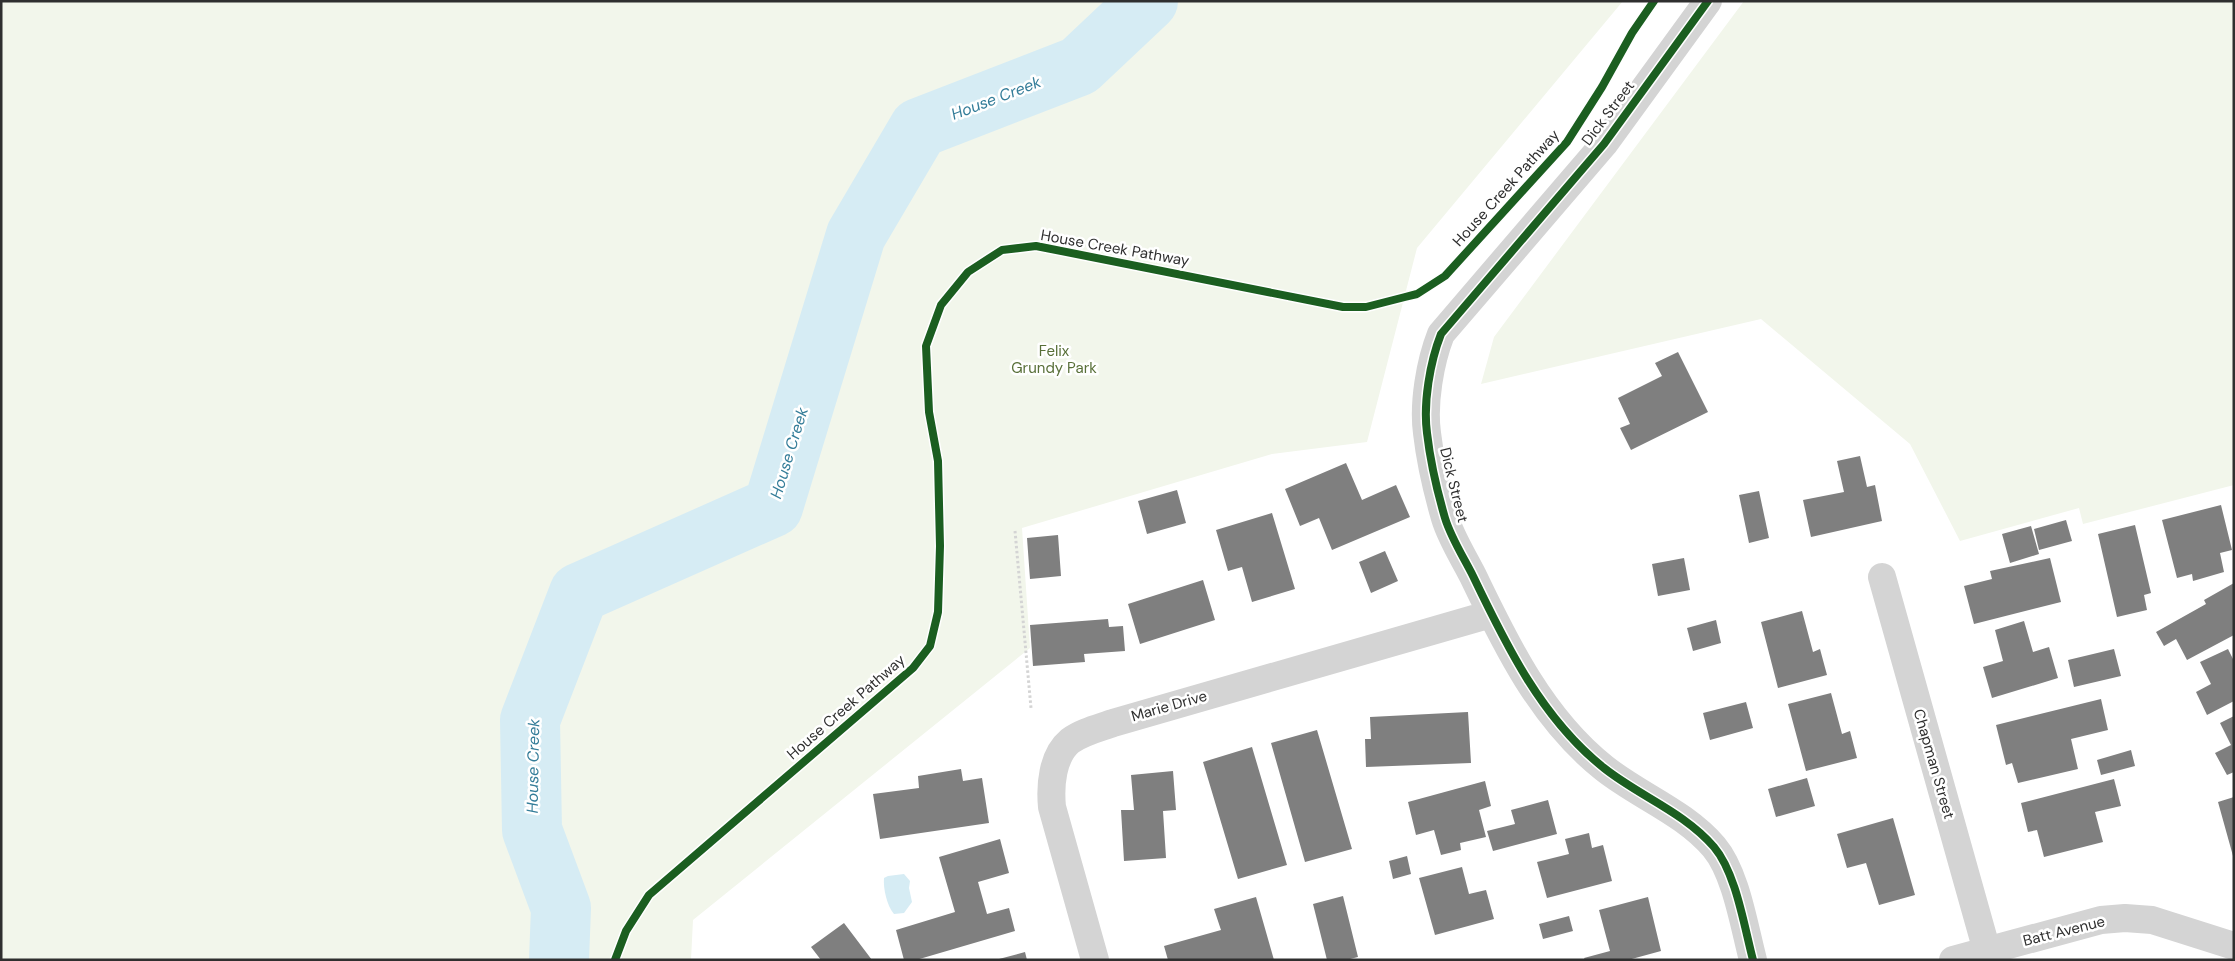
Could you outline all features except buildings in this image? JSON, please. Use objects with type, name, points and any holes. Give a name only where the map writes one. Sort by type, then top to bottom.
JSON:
[{"type":"street","name":"Dick Street","points":[[1708,1],[1604,144],[1442,334],[1432,356],[1428,390],[1427,432],[1445,520],[1508,648],[1560,725],[1603,768],[1695,828],[1715,848],[1731,882],[1753,960]]},
{"type":"street","name":"Chapman Street","points":[[1882,577],[1987,951]]},
{"type":"street","name":"Marie Drive","points":[[1095,960],[1052,807],[1050,792],[1056,764],[1069,742],[1082,734],[1113,722],[1492,614]]},
{"type":"street","name":"Batt Avenue","points":[[1952,960],[2100,920],[2125,918],[2152,920],[2234,946]]},
{"type":"path","points":[[1015,531],[1031,708]]},
{"type":"green space","name":"Felix Grundy Park","points":[[1,1],[1623,1],[1417,248],[1367,442],[1272,454],[1022,528],[1030,648],[693,920],[691,960],[1,960]]},
{"type":"green space","points":[[1744,1],[2234,1],[2234,485],[2083,524],[2079,508],[1960,541],[1910,444],[1761,319],[1481,384],[1494,337]]},
{"type":"water","points":[[904,874],[910,881],[909,888],[912,902],[904,913],[894,914],[886,897],[884,878]]},
{"type":"waterway","name":"House Creek","points":[[559,960],[561,908],[532,830],[530,720],[579,593],[773,507],[856,235],[919,128],[1079,66],[1148,1]]},
{"type":"cycle path","name":"House Creek Pathway","points":[[615,960],[626,931],[649,895],[913,668],[930,646],[938,612],[940,546],[938,461],[929,412],[926,346],[941,305],[968,272],[1002,250],[1036,246],[1343,307],[1366,307],[1417,294],[1445,276],[1567,142],[1602,87],[1632,33],[1654,1]]},
{"type":"cycle path","points":[[1708,1],[1604,144],[1441,334],[1428,383],[1426,421],[1432,465],[1448,525],[1499,628],[1528,680],[1544,704],[1582,749],[1618,778],[1689,824],[1714,847],[1722,858],[1734,885],[1753,960]]}]
